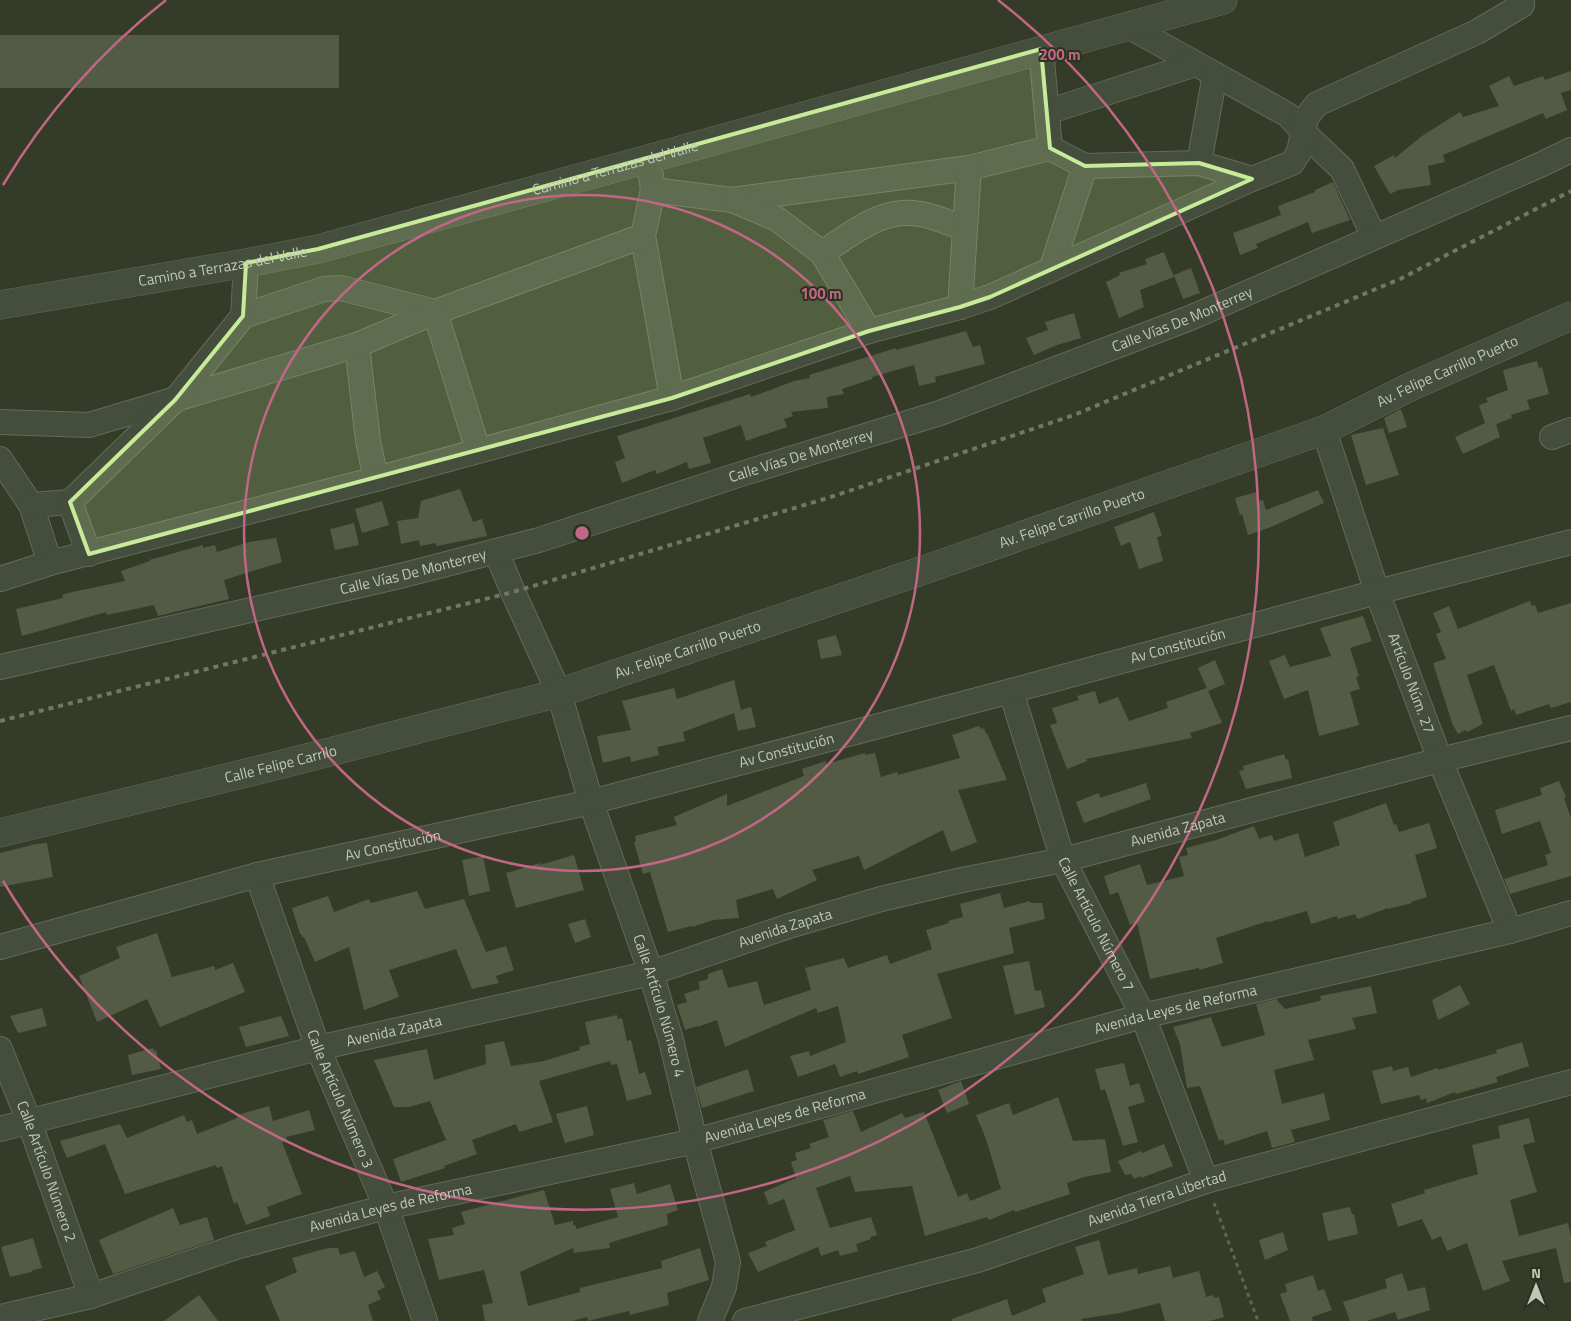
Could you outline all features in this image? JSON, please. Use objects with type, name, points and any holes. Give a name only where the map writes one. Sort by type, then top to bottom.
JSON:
[{"type":"street","name":"Camino a Terrazas del Valle","points":[[0,305],[318,249],[1223,0]]},
{"type":"street","points":[[0,579],[50,563],[376,479],[672,398],[869,331],[960,307],[990,297],[1252,178],[1292,163],[1299,152],[1306,118],[1317,104],[1477,32],[1525,2]]},
{"type":"street","points":[[1128,26],[1288,115],[1342,169],[1374,237]]},
{"type":"street","points":[[1041,49],[1050,148]]},
{"type":"street","points":[[1047,112],[1205,69]]},
{"type":"street","points":[[1199,163],[1205,69]]},
{"type":"street","points":[[653,190],[732,200],[969,168],[1050,148],[1085,166],[1199,163],[1252,178]]},
{"type":"street","name":"Calle Vías De Monterrey","points":[[0,667],[400,576],[539,540],[744,473],[940,413],[1190,318],[1571,150]]},
{"type":"street","points":[[648,159],[653,190],[643,236],[672,398]]},
{"type":"street","points":[[1051,270],[1085,166]]},
{"type":"street","points":[[960,307],[969,168]]},
{"type":"street","points":[[732,200],[777,219],[822,254],[869,331]]},
{"type":"street","points":[[822,254],[869,222],[896,212],[921,214],[965,229]]},
{"type":"street","points":[[0,422],[89,425],[357,345],[435,312],[643,236]]},
{"type":"street","points":[[243,316],[246,263]]},
{"type":"street","points":[[31,505],[70,502],[175,400],[243,316],[324,289],[341,288],[435,312]]},
{"type":"street","points":[[435,312],[478,450]]},
{"type":"street","name":"Av. Felipe Carrillo Puerto","points":[[559,693],[909,576],[1324,430],[1412,386],[1571,316]]},
{"type":"street","points":[[357,345],[368,441],[376,479]]},
{"type":"street","name":"Artículo Núm. 27","points":[[1324,430],[1377,592],[1440,760],[1510,931]]},
{"type":"street","points":[[0,459],[31,505],[50,563]]},
{"type":"street","points":[[70,502],[89,554]]},
{"type":"street","name":"Av Constitución","points":[[0,947],[257,875],[591,802],[1571,542]]},
{"type":"street","name":"Calle Artículo Número 4","points":[[496,551],[559,693],[591,802],[651,973],[671,1040],[695,1141],[728,1262],[724,1287],[710,1321]]},
{"type":"street","name":"Calle Artículo Número 7","points":[[1011,691],[1062,860],[1143,1016],[1206,1181]]},
{"type":"street","name":"Calle Felipe Carrilo","points":[[0,833],[275,766],[559,693]]},
{"type":"street","name":"Avenida Zapata","points":[[0,1129],[318,1048],[651,973],[789,926],[881,898],[1062,860],[1440,760],[1571,728]]},
{"type":"street","name":"Calle Artículo Número 3","points":[[257,875],[318,1048],[386,1207],[424,1321]]},
{"type":"street","name":"Avenida Leyes de Reforma","points":[[0,1318],[91,1296],[236,1247],[386,1207],[695,1141],[1143,1016],[1510,931],[1571,913]]},
{"type":"street","name":"Calle Artículo Número 2","points":[[0,1049],[29,1121],[91,1296]]},
{"type":"street","name":"Avenida Tierra Libertad","points":[[745,1321],[978,1260],[1206,1181],[1571,1082]]},
{"type":"path","points":[[1206,1181],[1258,1321]]},
{"type":"highlighted area","points":[[1041,49],[1050,148],[1085,166],[1199,163],[1252,179],[990,297],[960,307],[869,331],[672,398],[89,554],[70,502],[175,400],[243,316],[246,263],[318,249]]},
{"type":"building","points":[[0,35],[339,35],[339,88],[0,88]]},
{"type":"building","points":[[1571,71],[1571,90],[1561,93],[1567,110],[1546,119],[1543,113],[1443,155],[1445,162],[1428,166],[1431,185],[1398,190],[1390,194],[1374,166],[1394,155],[1395,158],[1422,136],[1460,112],[1463,117],[1499,106],[1489,86],[1509,76],[1514,86],[1543,76],[1545,80]]},
{"type":"building","points":[[1333,182],[1350,220],[1312,233],[1308,222],[1256,244],[1258,248],[1240,255],[1233,233],[1281,215],[1278,206],[1315,192],[1315,190]]},
{"type":"building","points":[[1164,252],[1174,277],[1140,290],[1144,307],[1119,318],[1106,282],[1120,275],[1119,273],[1147,264],[1145,259]]},
{"type":"building","points":[[1191,268],[1200,293],[1183,299],[1174,275]]},
{"type":"building","points":[[1074,313],[1081,338],[1057,345],[1034,355],[1026,338],[1048,330],[1045,322]]},
{"type":"building","points":[[966,331],[973,347],[980,345],[985,364],[935,377],[936,382],[919,386],[914,365],[872,377],[872,379],[842,389],[844,394],[827,397],[828,408],[791,412],[793,416],[784,419],[787,427],[746,441],[741,425],[703,438],[711,463],[689,469],[687,462],[657,474],[655,470],[622,483],[615,462],[625,458],[617,436],[750,394],[751,397],[794,381],[810,378],[809,375],[896,348],[896,350]]},
{"type":"building","points":[[1537,361],[1539,368],[1542,367],[1549,394],[1527,400],[1530,409],[1511,415],[1512,418],[1496,424],[1500,437],[1463,454],[1455,437],[1485,423],[1479,405],[1488,402],[1486,398],[1508,390],[1503,370]]},
{"type":"building","points":[[1401,409],[1407,427],[1389,433],[1384,418]]},
{"type":"building","points":[[1383,428],[1399,475],[1366,485],[1351,435]]},
{"type":"building","points":[[460,489],[473,522],[482,519],[487,536],[437,546],[436,543],[420,546],[419,540],[401,544],[397,521],[418,518],[421,501]]},
{"type":"building","points":[[1318,490],[1324,503],[1271,527],[1248,535],[1235,498],[1257,492],[1258,501],[1263,500],[1266,510]]},
{"type":"building","points":[[382,501],[389,525],[362,533],[355,509]]},
{"type":"building","points":[[1154,512],[1162,536],[1157,537],[1163,561],[1139,569],[1130,542],[1121,546],[1114,527]]},
{"type":"building","points":[[354,523],[359,545],[335,550],[330,529]]},
{"type":"building","points":[[276,538],[282,562],[224,580],[229,599],[158,616],[154,605],[107,615],[106,612],[22,636],[16,609],[63,598],[62,595],[72,592],[125,581],[121,571],[149,560],[203,545],[203,548],[215,545],[217,552],[249,542]]},
{"type":"building","points":[[1530,601],[1532,606],[1535,605],[1538,613],[1571,603],[1571,702],[1551,708],[1549,704],[1516,715],[1514,709],[1511,711],[1494,665],[1467,675],[1483,724],[1458,734],[1452,723],[1433,663],[1446,659],[1436,634],[1441,632],[1433,613],[1449,606],[1458,629]]},
{"type":"building","points":[[1363,616],[1372,641],[1350,648],[1359,676],[1356,677],[1360,689],[1350,692],[1359,725],[1319,736],[1308,690],[1284,699],[1269,661],[1285,655],[1290,667],[1331,656],[1320,628]]},
{"type":"building","points":[[836,635],[842,655],[821,659],[817,640]]},
{"type":"building","points":[[1215,660],[1225,684],[1208,691],[1198,668]]},
{"type":"building","points":[[734,680],[741,710],[751,707],[756,727],[738,731],[734,713],[683,732],[685,741],[657,747],[659,755],[631,762],[630,756],[603,763],[597,736],[631,730],[622,701],[674,688],[677,699]]},
{"type":"building","points":[[1207,688],[1222,723],[1190,733],[1192,738],[1086,759],[1087,761],[1067,769],[1050,725],[1057,723],[1052,708],[1079,700],[1077,696],[1095,691],[1099,704],[1118,697],[1129,721],[1168,708],[1166,702]]},
{"type":"building","points":[[979,726],[981,729],[984,728],[987,733],[1007,780],[958,790],[977,842],[951,852],[943,830],[864,870],[859,856],[812,870],[817,880],[777,899],[773,889],[736,900],[739,918],[713,920],[668,932],[650,872],[643,874],[634,842],[636,841],[635,836],[677,825],[674,817],[727,794],[727,806],[804,776],[802,769],[826,761],[826,764],[865,753],[865,755],[875,753],[881,777],[897,772],[898,775],[960,758],[952,735]]},
{"type":"building","points":[[1284,754],[1286,760],[1288,759],[1292,778],[1246,789],[1239,771],[1244,770],[1243,766]]},
{"type":"building","points":[[1559,781],[1566,797],[1564,798],[1571,818],[1571,876],[1510,894],[1504,879],[1548,865],[1545,855],[1551,853],[1540,821],[1502,834],[1495,810],[1542,795],[1540,788]]},
{"type":"building","points":[[1146,783],[1151,799],[1084,823],[1076,802],[1099,793],[1100,798]]},
{"type":"building","points":[[1386,803],[1394,825],[1396,824],[1399,832],[1429,823],[1437,848],[1415,855],[1427,897],[1358,919],[1355,914],[1338,919],[1337,916],[1311,924],[1307,911],[1268,921],[1216,938],[1223,963],[1199,970],[1199,968],[1150,979],[1137,922],[1130,925],[1118,892],[1110,895],[1104,876],[1140,864],[1147,885],[1184,876],[1179,857],[1188,855],[1186,848],[1216,840],[1254,826],[1259,839],[1272,835],[1274,841],[1298,833],[1305,857],[1340,845],[1333,822]]},
{"type":"building","points":[[47,843],[53,877],[0,887],[0,853]]},
{"type":"building","points":[[574,855],[584,890],[516,908],[506,873]]},
{"type":"building","points":[[483,856],[490,891],[469,896],[462,860]]},
{"type":"building","points":[[417,891],[425,909],[464,899],[486,952],[506,946],[514,970],[496,976],[499,983],[472,989],[456,949],[389,970],[399,997],[364,1010],[349,947],[315,962],[304,937],[300,934],[292,908],[328,896],[334,912],[369,899],[371,903]]},
{"type":"building","points":[[1000,893],[1004,908],[1030,901],[1030,903],[1042,903],[1045,919],[1009,928],[1014,953],[937,974],[952,1018],[902,1035],[909,1057],[858,1074],[857,1071],[840,1077],[835,1064],[798,1077],[790,1056],[809,1051],[810,1056],[846,1042],[838,1006],[818,1013],[816,1008],[725,1047],[717,1020],[685,1030],[677,1005],[687,1002],[684,994],[700,989],[698,982],[708,979],[708,974],[722,969],[728,988],[757,981],[764,1005],[811,990],[805,968],[844,958],[848,968],[887,955],[890,964],[932,949],[926,930],[963,917],[960,904]]},
{"type":"building","points":[[585,919],[591,937],[575,943],[568,924]]},
{"type":"building","points":[[157,933],[172,977],[214,966],[215,970],[233,963],[245,992],[160,1027],[147,999],[97,1022],[79,976],[120,958],[116,947]]},
{"type":"building","points":[[1029,961],[1035,991],[1041,990],[1045,1007],[1015,1015],[1003,966]]},
{"type":"building","points":[[1460,985],[1470,1004],[1438,1020],[1432,1000]]},
{"type":"building","points":[[1371,986],[1377,1013],[1352,1018],[1356,1029],[1308,1040],[1314,1060],[1274,1070],[1282,1104],[1324,1093],[1330,1120],[1291,1130],[1295,1142],[1272,1148],[1267,1131],[1225,1145],[1223,1139],[1219,1141],[1200,1086],[1187,1088],[1180,1044],[1173,1027],[1211,1017],[1222,1047],[1265,1035],[1256,1004],[1276,999],[1285,1009],[1319,1001],[1321,1000],[1320,996]]},
{"type":"building","points":[[42,1008],[47,1026],[18,1033],[10,1016]]},
{"type":"building","points":[[617,1015],[618,1019],[622,1018],[627,1041],[631,1040],[639,1074],[645,1072],[652,1094],[627,1101],[617,1064],[611,1065],[610,1061],[539,1081],[553,1122],[519,1132],[516,1124],[472,1140],[477,1154],[444,1166],[445,1168],[401,1182],[393,1159],[446,1140],[430,1101],[409,1107],[394,1107],[374,1060],[427,1049],[434,1080],[486,1064],[485,1045],[504,1041],[511,1066],[544,1061],[580,1050],[579,1047],[590,1044],[585,1022]]},
{"type":"building","points":[[281,1016],[289,1036],[246,1047],[239,1027]]},
{"type":"building","points":[[1522,1042],[1529,1066],[1496,1077],[1498,1082],[1456,1094],[1455,1092],[1427,1103],[1426,1098],[1421,1100],[1419,1095],[1381,1104],[1372,1071],[1392,1066],[1393,1071],[1408,1067],[1411,1077],[1437,1068],[1438,1070],[1497,1053],[1496,1050]]},
{"type":"building","points":[[153,1048],[154,1051],[156,1050],[161,1069],[132,1075],[128,1055]]},
{"type":"building","points":[[1124,1063],[1130,1086],[1139,1083],[1145,1102],[1128,1107],[1138,1142],[1123,1146],[1105,1089],[1101,1091],[1095,1069]]},
{"type":"building","points":[[748,1069],[754,1091],[702,1108],[696,1087]]},
{"type":"building","points":[[961,1081],[969,1104],[947,1113],[938,1090]]},
{"type":"building","points":[[1058,1097],[1073,1141],[1105,1139],[1111,1172],[1084,1177],[1067,1183],[1070,1194],[1015,1212],[1014,1210],[989,1220],[987,1217],[925,1236],[912,1186],[855,1192],[850,1176],[816,1188],[830,1228],[871,1217],[877,1235],[856,1244],[858,1251],[840,1256],[838,1250],[821,1256],[818,1247],[758,1272],[748,1253],[767,1246],[765,1242],[795,1230],[784,1199],[769,1205],[764,1192],[796,1178],[791,1162],[797,1160],[795,1153],[811,1148],[809,1144],[829,1137],[823,1120],[853,1111],[861,1132],[902,1113],[905,1118],[924,1112],[958,1197],[967,1193],[970,1201],[1001,1189],[986,1139],[976,1115],[1009,1103],[1013,1115]]},
{"type":"building","points":[[269,1106],[273,1121],[309,1110],[315,1130],[286,1137],[287,1140],[282,1142],[302,1194],[267,1207],[270,1216],[246,1225],[237,1202],[234,1204],[222,1166],[217,1168],[216,1165],[125,1194],[105,1144],[67,1158],[60,1141],[120,1124],[127,1138],[184,1115],[187,1122],[192,1120],[197,1134],[237,1118],[237,1115]]},
{"type":"building","points":[[587,1106],[594,1135],[565,1143],[556,1114]]},
{"type":"building","points":[[1529,1118],[1535,1142],[1523,1145],[1537,1192],[1510,1200],[1519,1236],[1568,1223],[1571,1236],[1571,1282],[1564,1283],[1556,1248],[1502,1261],[1510,1281],[1483,1291],[1467,1243],[1447,1251],[1441,1236],[1432,1240],[1422,1219],[1398,1227],[1391,1204],[1425,1193],[1424,1190],[1478,1174],[1472,1145],[1500,1138],[1498,1126]]},
{"type":"building","points":[[1164,1144],[1173,1166],[1141,1178],[1141,1176],[1134,1179],[1131,1174],[1125,1175],[1118,1161]]},
{"type":"building","points":[[634,1183],[637,1194],[670,1184],[678,1210],[667,1214],[668,1225],[609,1243],[610,1248],[574,1253],[573,1248],[520,1272],[528,1306],[580,1292],[580,1288],[662,1268],[661,1261],[700,1248],[709,1280],[667,1293],[669,1305],[630,1315],[629,1311],[588,1321],[587,1317],[572,1321],[485,1321],[482,1305],[493,1303],[484,1270],[439,1280],[428,1239],[454,1235],[452,1228],[465,1224],[461,1212],[544,1190],[555,1225],[573,1221],[573,1226],[576,1225],[576,1229],[618,1217],[610,1189]]},
{"type":"building","points":[[1350,1207],[1352,1214],[1354,1214],[1358,1234],[1328,1241],[1322,1213]]},
{"type":"building","points":[[173,1208],[180,1225],[207,1217],[214,1240],[113,1274],[99,1240]]},
{"type":"building","points":[[1283,1232],[1288,1250],[1265,1260],[1259,1240]]},
{"type":"building","points":[[33,1238],[42,1268],[10,1277],[1,1247]]},
{"type":"building","points":[[1099,1240],[1108,1275],[1137,1268],[1138,1274],[1170,1266],[1173,1278],[1199,1271],[1206,1297],[1213,1295],[1214,1298],[1219,1297],[1224,1317],[1210,1321],[1165,1321],[1160,1303],[1120,1313],[1081,1319],[1082,1321],[952,1321],[952,1319],[1007,1299],[1012,1316],[1046,1302],[1042,1289],[1084,1274],[1075,1247]]},
{"type":"building","points":[[328,1248],[338,1248],[340,1255],[355,1251],[364,1277],[377,1271],[385,1287],[377,1291],[381,1299],[368,1305],[373,1321],[280,1321],[265,1286],[297,1272],[292,1258]]},
{"type":"building","points":[[1402,1273],[1408,1291],[1425,1287],[1430,1310],[1398,1320],[1395,1312],[1367,1321],[1350,1321],[1343,1302],[1387,1288],[1385,1279]]},
{"type":"building","points":[[1313,1275],[1318,1291],[1324,1289],[1332,1310],[1312,1317],[1313,1321],[1290,1321],[1280,1294],[1287,1292],[1285,1284]]},
{"type":"building","points":[[199,1295],[218,1321],[164,1321]]},
{"type":"railway","points":[[0,721],[513,592],[828,498],[1074,415],[1400,279],[1571,191]]}]
